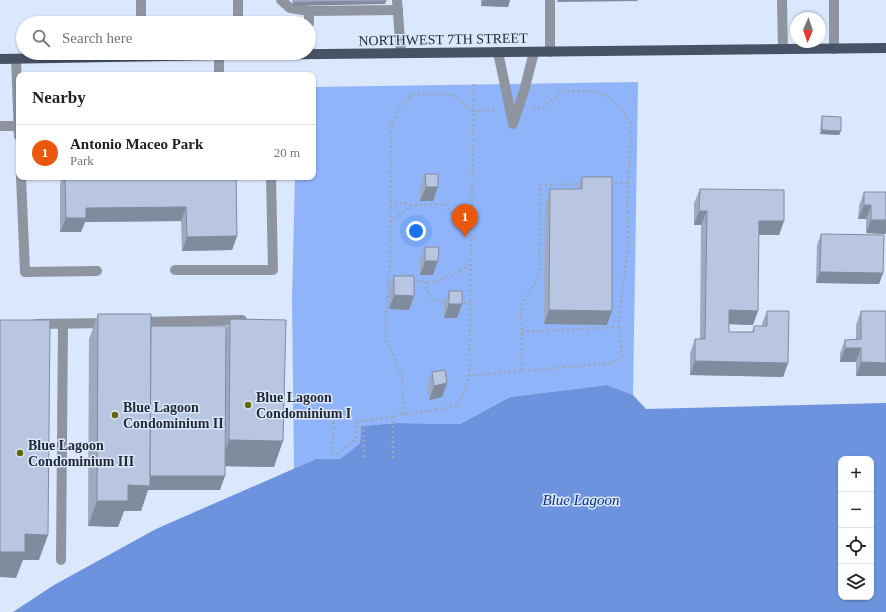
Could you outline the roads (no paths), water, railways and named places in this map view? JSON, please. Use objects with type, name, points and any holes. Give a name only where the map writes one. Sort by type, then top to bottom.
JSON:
[{"type":"main road","name":"NORTHWEST 7TH STREET","points":[[316,54],[886,48]]},
{"type":"main road","name":"NORTHWEST 7TH STREET","points":[[0,60],[16,59]]},
{"type":"street","points":[[141,0],[141,16]]},
{"type":"street","points":[[238,0],[238,16]]},
{"type":"street","points":[[281,0],[290,8],[309,11],[397,5],[401,53]]},
{"type":"street","points":[[550,0],[550,52]]},
{"type":"street","points":[[782,0],[783,49]]},
{"type":"street","points":[[834,0],[834,49]]},
{"type":"street","points":[[309,11],[309,16]]},
{"type":"street","points":[[498,52],[514,109],[534,52]]},
{"type":"street","points":[[16,60],[17,72]]},
{"type":"street","points":[[219,60],[219,72]]},
{"type":"street","points":[[0,126],[16,126]]},
{"type":"street","points":[[21,180],[25,272],[97,271]]},
{"type":"street","points":[[175,270],[274,270],[271,180]]},
{"type":"street","points":[[24,325],[250,320]]},
{"type":"street","points":[[203,321],[203,334]]},
{"type":"street","points":[[62,560],[63,324]]},
{"type":"water","name":"Blue Lagoon","points":[[607,385],[633,395],[646,409],[886,403],[886,612],[13,612],[54,585],[156,529],[316,459],[340,459],[360,443],[361,426],[396,423],[460,424],[510,397]]},
{"type":"place","name":"Antonio Maceo Park","points":[[465,237]]},
{"type":"place","name":"Blue Lagoon Condominium I","points":[[248,405]]},
{"type":"place","name":"Blue Lagoon Condominium II","points":[[115,415]]},
{"type":"place","name":"Blue Lagoon Condominium III","points":[[20,453]]}]
